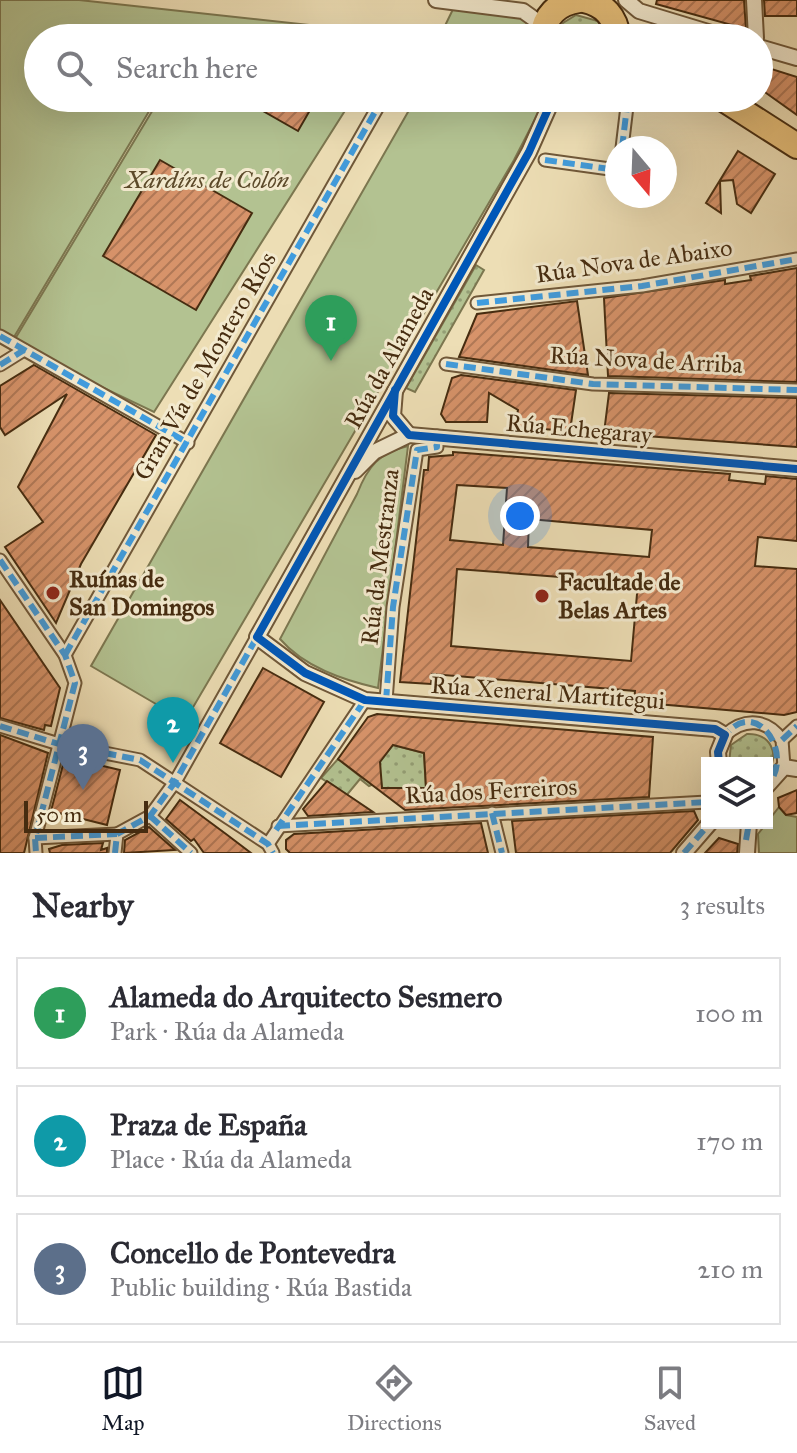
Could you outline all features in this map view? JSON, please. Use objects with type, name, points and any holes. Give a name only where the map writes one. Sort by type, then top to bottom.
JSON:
[{"type":"main road","points":[[577,9],[611,24]]},
{"type":"main road","points":[[744,112],[797,146]]},
{"type":"street","points":[[436,0],[523,11],[639,11],[682,24]]},
{"type":"street","points":[[754,0],[755,24]]},
{"type":"street","points":[[773,51],[797,58]]},
{"type":"street","name":"Gran Vía de Montero Ríos","points":[[65,655],[375,112]]},
{"type":"street","name":"Rúa da Alameda","points":[[150,816],[175,782],[345,483],[529,152],[547,112]]},
{"type":"street","points":[[623,136],[626,112]]},
{"type":"street","points":[[545,160],[605,168]]},
{"type":"street","name":"Rúa Nova de Abaixo","points":[[477,303],[642,286],[797,259]]},
{"type":"street","points":[[0,336],[188,443]]},
{"type":"street","points":[[0,365],[24,350]]},
{"type":"street","name":"Rúa Nova de Arriba","points":[[446,364],[593,384],[797,390]]},
{"type":"street","points":[[395,390],[393,416],[409,435]]},
{"type":"street","name":"Rúa Echegaray","points":[[345,483],[374,452],[409,435],[797,469]]},
{"type":"street","name":"Rúa da Mestranza","points":[[386,701],[393,607],[417,450],[437,447],[437,436]]},
{"type":"street","points":[[0,560],[65,655],[75,683],[35,838],[36,853]]},
{"type":"street","points":[[0,726],[59,744],[140,760],[270,848],[278,826],[365,700],[305,673],[257,637]]},
{"type":"street","name":"Rúa Xeneral Martitegui","points":[[365,700],[702,726],[725,735]]},
{"type":"street","points":[[718,757],[725,735],[734,727],[755,722],[766,725],[782,740],[791,768],[773,782]]},
{"type":"street","points":[[782,740],[797,726]]},
{"type":"street","name":"Rúa dos Ferreiros","points":[[278,826],[701,802]]},
{"type":"street","points":[[492,813],[502,853]]},
{"type":"street","points":[[35,838],[117,834],[150,816],[185,851]]},
{"type":"street","points":[[684,853],[705,829]]},
{"type":"street","points":[[747,853],[749,829]]},
{"type":"street","points":[[115,853],[117,834]]},
{"type":"green space","points":[[0,0],[79,0],[301,24],[24,24],[24,112],[149,112],[11,342],[0,335]]},
{"type":"green space","points":[[457,1],[522,7],[527,24],[446,24]]},
{"type":"green space","points":[[576,15],[599,24],[563,24]]},
{"type":"green space","name":"Xardíns de Colón","points":[[152,112],[344,112],[154,412],[24,350],[15,339]]},
{"type":"green space","points":[[408,112],[539,112],[514,160],[185,721],[91,666]]},
{"type":"green space","points":[[476,265],[484,270],[415,392],[406,388]]},
{"type":"green space","points":[[408,446],[378,688],[312,665],[280,639],[370,468],[382,457]]},
{"type":"green space","points":[[747,734],[762,737],[771,746],[773,757],[730,757],[731,745]]},
{"type":"green space","points":[[393,745],[424,753],[426,791],[382,788],[381,781],[369,786],[360,779],[341,802],[341,791],[321,778],[338,759],[362,778]]},
{"type":"green space","points":[[779,807],[786,815],[797,817],[797,853],[759,853],[758,834],[762,829],[773,829],[773,815]]},
{"type":"building","points":[[657,0],[744,0],[746,24],[728,24],[656,4]]},
{"type":"building","points":[[764,0],[797,0],[797,16],[765,16]]},
{"type":"building","points":[[773,69],[797,77],[797,115],[773,98]]},
{"type":"building","points":[[265,112],[309,112],[298,131]]},
{"type":"building","points":[[738,151],[775,174],[751,213],[737,204],[733,180],[720,181],[721,213],[706,203]]},
{"type":"building","points":[[160,160],[252,213],[196,310],[103,256]]},
{"type":"building","points":[[797,268],[797,382],[608,376],[604,298],[725,280],[725,284],[751,280],[750,276]]},
{"type":"building","points":[[577,301],[588,375],[459,357],[477,314]]},
{"type":"building","points":[[34,365],[156,435],[81,564],[56,623],[5,547],[43,522],[18,487],[67,394],[5,435],[0,427],[0,386]]},
{"type":"building","points":[[461,375],[576,390],[570,431],[515,427],[518,410],[489,393],[487,422],[446,422],[441,414],[452,378]]},
{"type":"building","points":[[609,393],[797,398],[797,447],[604,433]]},
{"type":"building","points":[[453,452],[730,474],[729,480],[765,484],[766,476],[797,479],[797,541],[758,537],[755,566],[797,569],[797,712],[784,715],[634,702],[635,691],[432,674],[431,684],[400,682],[424,470],[428,470],[429,457],[453,455]],"holes":[[[457,485],[507,488],[503,545],[450,540]],[[529,519],[652,530],[649,557],[528,547]],[[457,569],[638,583],[631,661],[451,646]]]},
{"type":"building","points":[[0,600],[60,688],[51,726],[45,725],[44,730],[0,718]]},
{"type":"building","points":[[263,668],[324,702],[281,777],[220,743]]},
{"type":"building","points":[[377,714],[653,737],[649,797],[405,810],[338,759],[368,717]],"holes":[[[393,745],[424,753],[426,788],[382,788],[380,762]]]},
{"type":"building","points":[[0,735],[48,753],[24,853],[0,853]]},
{"type":"building","points":[[65,757],[120,770],[107,825],[51,811]]},
{"type":"building","points":[[327,781],[373,812],[308,816],[303,809]]},
{"type":"building","points":[[797,790],[797,813],[786,815],[779,807],[778,798]]},
{"type":"building","points":[[180,800],[251,853],[204,853],[194,839],[191,841],[166,819]]},
{"type":"building","points":[[694,811],[698,820],[670,853],[516,853],[512,821]]},
{"type":"building","points":[[481,823],[488,853],[290,853],[286,849],[286,840],[294,834]]},
{"type":"building","points":[[149,827],[175,850],[124,853],[125,840]]},
{"type":"building","points":[[719,838],[738,844],[737,853],[705,853]]},
{"type":"building","points":[[103,843],[101,850],[107,848],[107,853],[50,853],[49,849],[62,845]]},
{"type":"marked path","points":[[65,655],[375,112]]},
{"type":"marked path","points":[[623,136],[626,112]]},
{"type":"marked path","points":[[545,160],[605,168]]},
{"type":"marked path","points":[[477,303],[642,286],[797,259]]},
{"type":"marked path","points":[[0,336],[188,443]]},
{"type":"marked path","points":[[0,365],[24,350]]},
{"type":"marked path","points":[[446,364],[593,384],[797,390]]},
{"type":"marked path","points":[[386,701],[393,607],[417,450],[437,447],[437,440]]},
{"type":"marked path","points":[[0,560],[65,655],[75,683],[35,838],[36,853]]},
{"type":"marked path","points":[[115,853],[117,834],[150,816],[175,782],[257,637]]},
{"type":"marked path","points":[[276,830],[365,700]]},
{"type":"marked path","points":[[722,740],[734,727],[746,722],[758,724],[774,744],[777,758],[773,776]]},
{"type":"marked path","points":[[0,726],[59,744],[140,760],[268,844],[273,853]]},
{"type":"marked path","points":[[782,740],[797,726]]},
{"type":"marked path","points":[[278,826],[701,802]]},
{"type":"marked path","points":[[492,813],[502,853]]},
{"type":"marked path","points":[[150,816],[191,853]]},
{"type":"marked path","points":[[684,853],[705,829]]},
{"type":"marked path","points":[[746,840],[748,829]]},
{"type":"marked path","points":[[35,838],[117,834]]},
{"type":"cycle path","points":[[547,112],[529,152],[257,637],[305,673],[365,700],[715,729],[725,735],[718,757]]},
{"type":"cycle path","points":[[395,390],[393,416],[409,435],[797,469]]},
{"type":"place","name":"Alameda do Arquitecto Sesmero","points":[[331,361]]},
{"type":"place","name":"Ruínas de San Domingos","points":[[53,593]]},
{"type":"place","name":"Facultade de Belas Artes","points":[[542,596]]},
{"type":"place","name":"Praza de España","points":[[173,763]]},
{"type":"place","name":"Concello de Pontevedra","points":[[83,790]]}]
